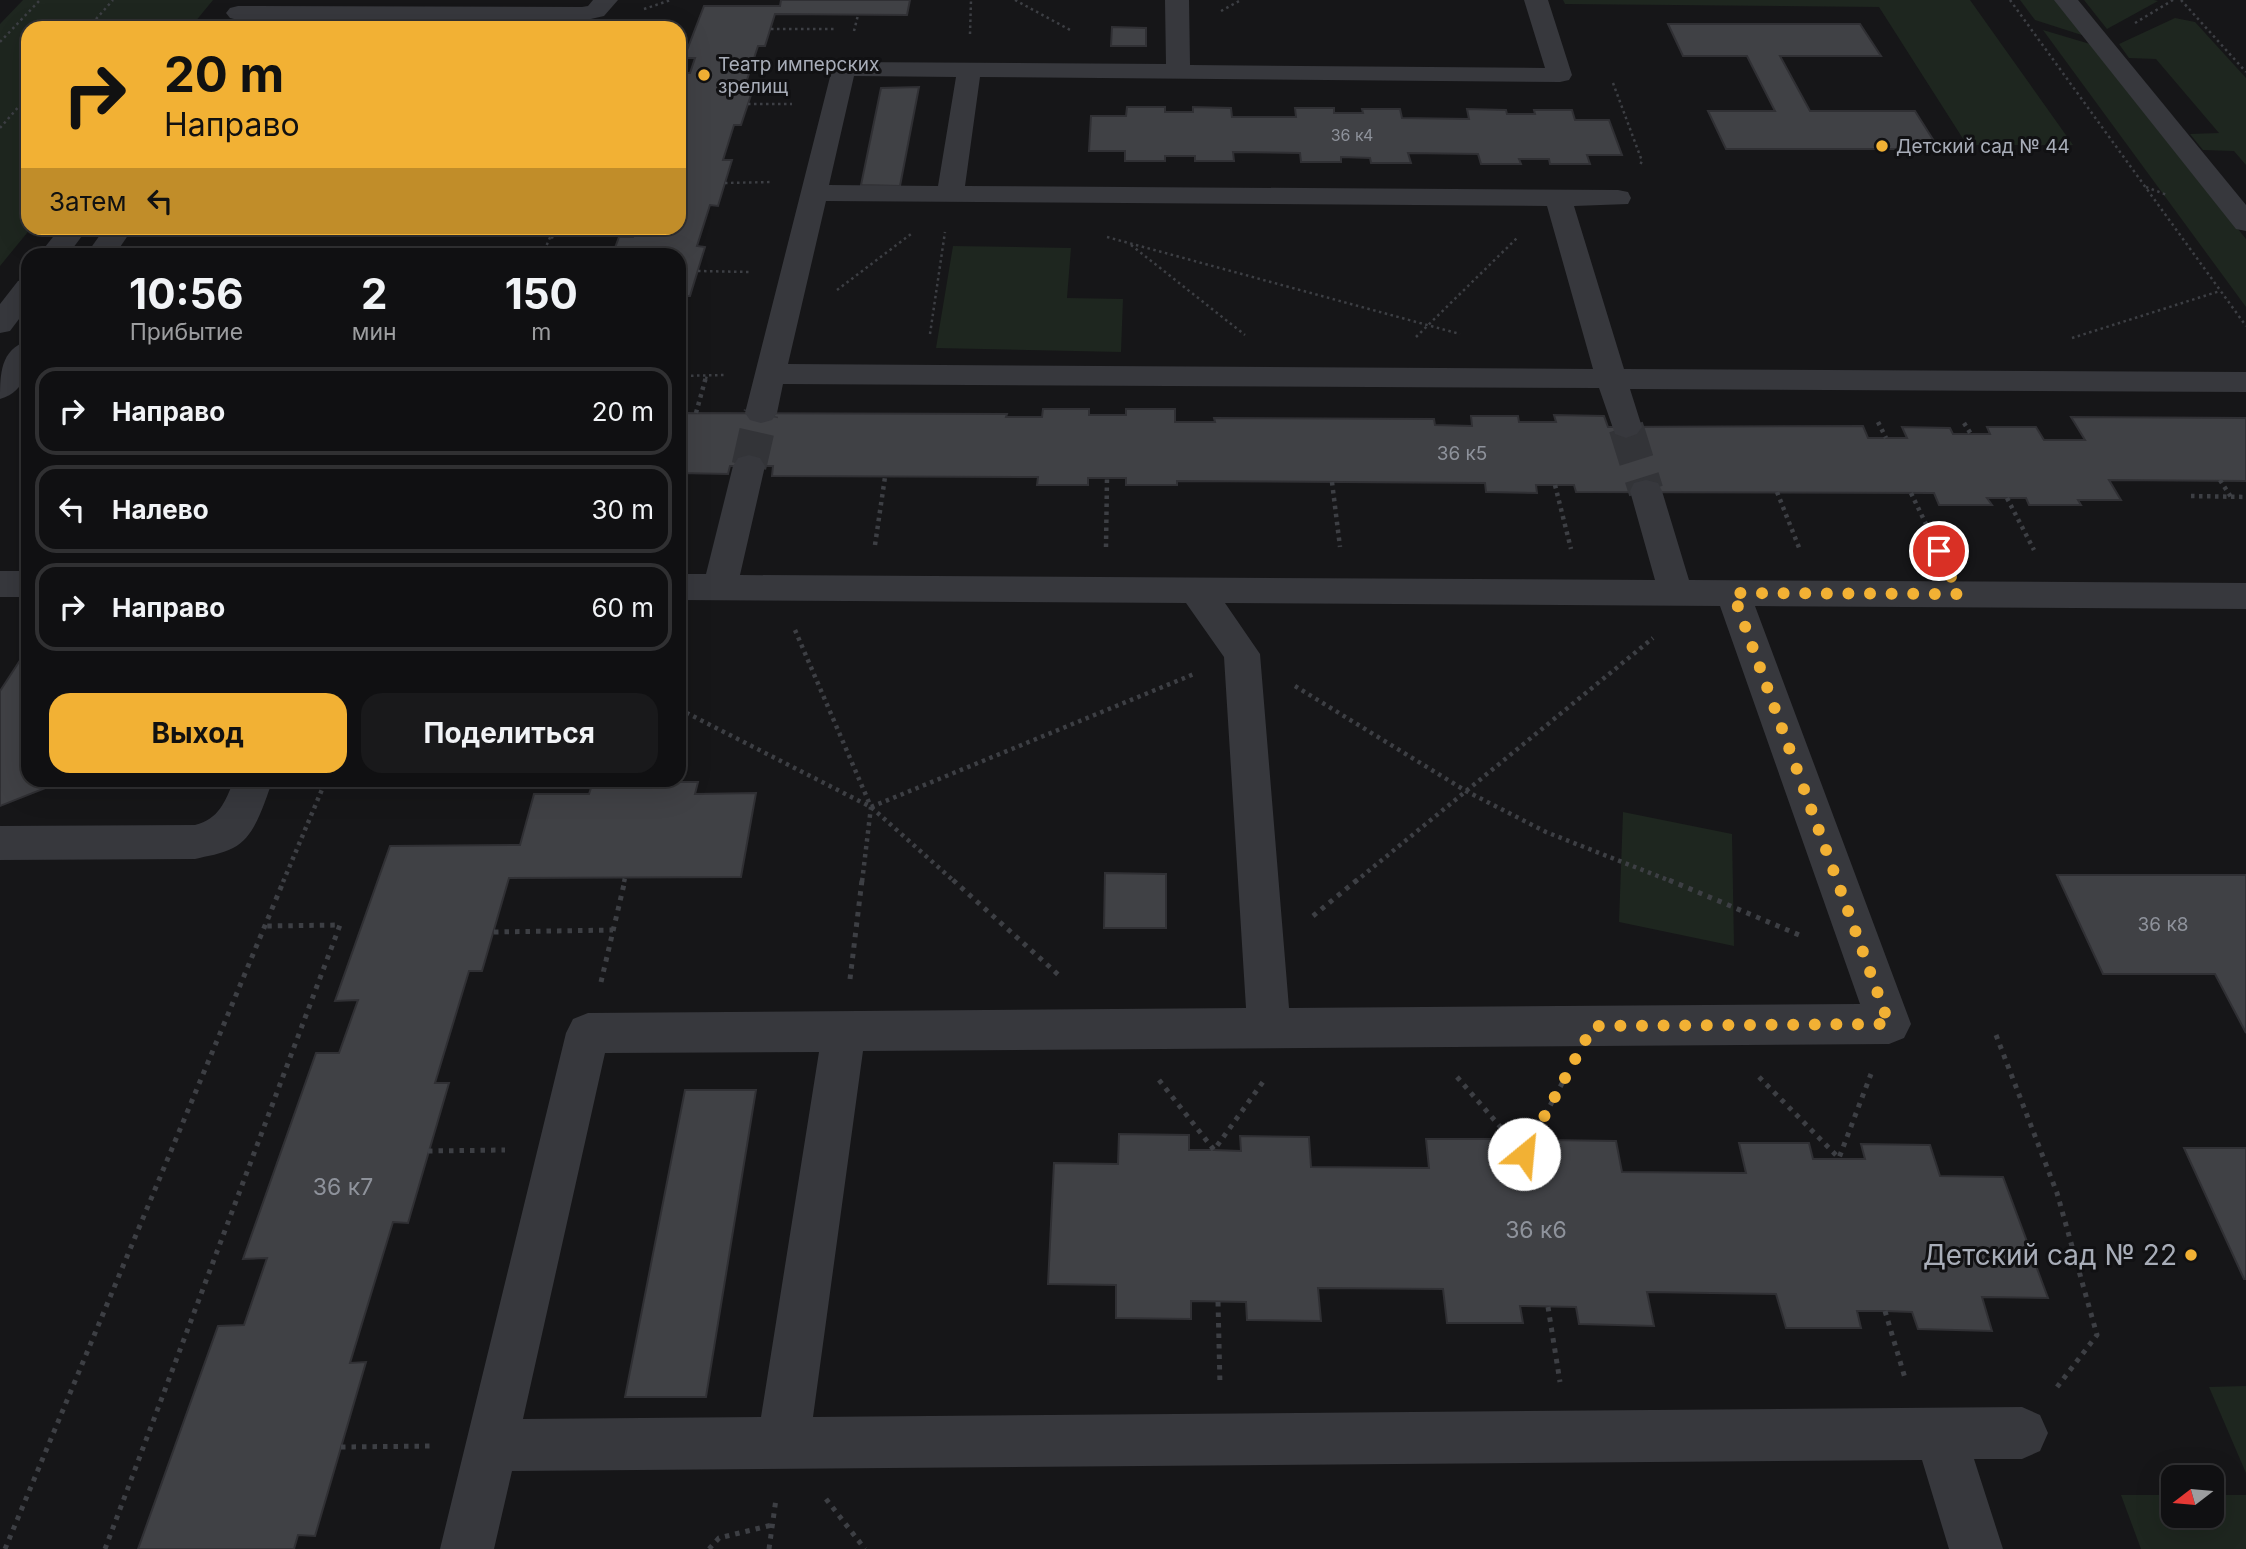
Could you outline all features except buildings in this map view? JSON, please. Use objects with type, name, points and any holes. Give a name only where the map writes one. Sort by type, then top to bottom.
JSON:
[{"type":"street","points":[[238,14],[582,14],[596,11],[606,0]]},
{"type":"street","points":[[1177,0],[1178,72]]},
{"type":"street","points":[[761,413],[844,69],[969,70],[1128,62],[1178,72],[1560,75],[1536,0]]},
{"type":"street","points":[[2066,0],[2246,223]]},
{"type":"street","points":[[949,200],[969,70]]},
{"type":"street","points":[[814,193],[949,200],[1618,198]]},
{"type":"street","points":[[1558,198],[1626,427]]},
{"type":"street","points":[[0,324],[21,297]]},
{"type":"street","points":[[0,389],[21,360]]},
{"type":"street","points":[[771,374],[2246,382]]},
{"type":"street","points":[[720,588],[750,466]]},
{"type":"street","points":[[467,1549],[588,1033],[1889,1024],[1868,966],[1705,593],[1646,491]]},
{"type":"street","points":[[0,584],[21,584]]},
{"type":"street","points":[[686,587],[2246,596]]},
{"type":"street","points":[[1196,590],[1242,654],[1263,957],[1285,1028]]},
{"type":"street","points":[[0,843],[195,842],[222,835],[239,816],[251,787]]},
{"type":"street","points":[[783,1443],[844,1031]]},
{"type":"street","points":[[491,1446],[2022,1433]]},
{"type":"street","points":[[1931,1434],[1976,1549]]},
{"type":"path","points":[[0,42],[40,0]]},
{"type":"path","points":[[94,21],[113,0]]},
{"type":"path","points":[[2010,0],[2246,326]]},
{"type":"path","points":[[2181,0],[2246,72]]},
{"type":"path","points":[[771,29],[841,29]]},
{"type":"path","points":[[1613,83],[1642,161],[1618,198]]},
{"type":"path","points":[[0,128],[21,104]]},
{"type":"path","points":[[1376,377],[1558,198]]},
{"type":"path","points":[[780,332],[949,200]]},
{"type":"path","points":[[924,375],[949,200]]},
{"type":"path","points":[[545,248],[550,235]]},
{"type":"path","points":[[549,238],[556,235]]},
{"type":"path","points":[[1101,235],[1468,337]]},
{"type":"path","points":[[1127,242],[1298,377]]},
{"type":"path","points":[[2067,340],[2220,291]]},
{"type":"path","points":[[696,413],[707,375]]},
{"type":"path","points":[[868,588],[885,477]]},
{"type":"path","points":[[1105,590],[1107,478]]},
{"type":"path","points":[[2220,480],[2231,497]]},
{"type":"path","points":[[1332,482],[1345,591]]},
{"type":"path","points":[[1555,485],[1583,592]]},
{"type":"path","points":[[1777,492],[1816,594]]},
{"type":"path","points":[[1911,493],[1959,594]]},
{"type":"path","points":[[2191,496],[2246,497]]},
{"type":"path","points":[[2007,498],[2058,595]]},
{"type":"path","points":[[777,588],[871,807],[844,1031]]},
{"type":"path","points":[[1263,957],[1705,593]]},
{"type":"path","points":[[871,807],[1242,654],[1466,790],[1546,832],[1722,901],[1868,966]]},
{"type":"path","points":[[686,713],[871,807],[1120,1029],[1214,1150],[1285,1028]]},
{"type":"path","points":[[5,1549],[323,787]]},
{"type":"path","points":[[588,1033],[625,878]]},
{"type":"path","points":[[106,1549],[340,925],[265,926]]},
{"type":"path","points":[[494,932],[613,930]]},
{"type":"path","points":[[1708,1025],[1839,1158],[1889,1024]]},
{"type":"path","points":[[1412,1027],[1524,1154],[1593,1026]]},
{"type":"path","points":[[1996,1035],[2057,1193],[2096,1335],[2022,1433]]},
{"type":"path","points":[[428,1151],[561,1150]]},
{"type":"path","points":[[1218,1302],[1222,1440]]},
{"type":"path","points":[[1548,1307],[1569,1436]]},
{"type":"path","points":[[1885,1311],[1931,1434]]},
{"type":"path","points":[[341,1447],[491,1446]]},
{"type":"path","points":[[709,1549],[719,1538],[772,1525]]},
{"type":"shaded area","points":[[23,0],[213,0],[196,21],[21,21],[21,235],[25,235],[0,266],[0,24]]},
{"type":"shaded area","points":[[1563,0],[1970,0],[2073,145],[1967,145],[1879,7],[1565,4]]},
{"type":"shaded area","points":[[2020,0],[2058,0],[2088,37],[2035,20]]},
{"type":"shaded area","points":[[2084,0],[2154,0],[2158,1],[2107,29]]},
{"type":"shaded area","points":[[2175,18],[2195,22],[2246,78],[2246,165],[2234,151],[2203,150],[2190,134],[2219,133],[2156,59],[2129,58],[2119,44]]},
{"type":"shaded area","points":[[2043,30],[2090,44],[2246,239],[2246,307]]},
{"type":"shaded area","points":[[953,246],[1071,248],[1067,298],[1123,299],[1121,352],[936,348]]},
{"type":"shaded area","points":[[1623,812],[1732,834],[1734,946],[1619,922]]},
{"type":"shaded area","points":[[2246,1386],[2246,1473],[2209,1387]]},
{"type":"shaded area","points":[[2121,1495],[2161,1495],[2161,1528],[2224,1528],[2224,1495],[2246,1495],[2246,1549],[2141,1549]]},
{"type":"tunnel","points":[[749,466],[761,413]]},
{"type":"tunnel","points":[[1626,427],[1646,491]]},
{"type":"place","name":"Театр имперских зрелищ","points":[[704,75]]},
{"type":"place","name":"Детский сад № 44","points":[[1882,146]]},
{"type":"place","name":"Детский сад № 22","points":[[2191,1255]]},
{"type":"route","points":[[1524,1154],[1593,1026],[1889,1024],[1733,593],[1959,594],[1939,551]]}]
